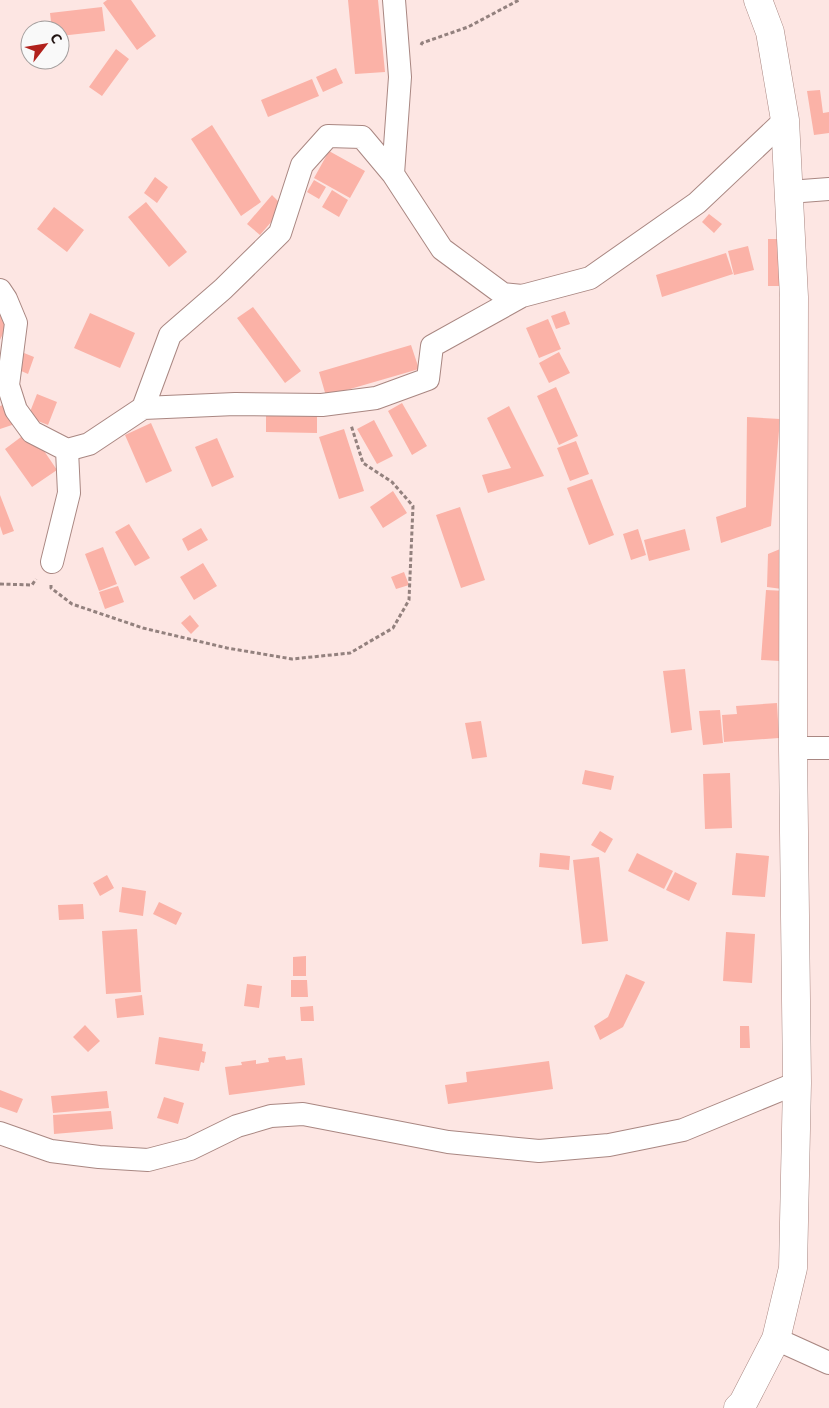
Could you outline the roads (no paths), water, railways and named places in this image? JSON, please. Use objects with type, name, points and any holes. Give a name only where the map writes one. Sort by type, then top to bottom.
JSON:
[{"type":"street","points":[[393,174],[400,77],[394,0]]},
{"type":"street","points":[[738,1408],[776,1339],[793,1268],[797,1083],[793,748],[794,297],[785,120],[770,32],[758,0]]},
{"type":"street","points":[[0,290],[16,323],[8,385],[16,410],[32,432],[67,450],[89,444],[143,408],[235,404],[322,405],[376,398],[428,379],[432,346],[522,296],[590,278],[697,203],[785,120]]},
{"type":"street","points":[[143,408],[170,335],[223,290],[280,234],[302,165],[328,136],[362,137],[393,174],[442,249],[503,294],[522,296]]},
{"type":"street","points":[[789,192],[829,189]]},
{"type":"street","points":[[52,562],[69,493],[67,450]]},
{"type":"street","points":[[793,748],[829,748]]},
{"type":"street","points":[[0,1132],[51,1151],[99,1157],[148,1160],[190,1149],[237,1126],[271,1116],[303,1114],[448,1142],[539,1150],[609,1145],[683,1130],[797,1083]]},
{"type":"street","points":[[776,1339],[829,1363]]}]
